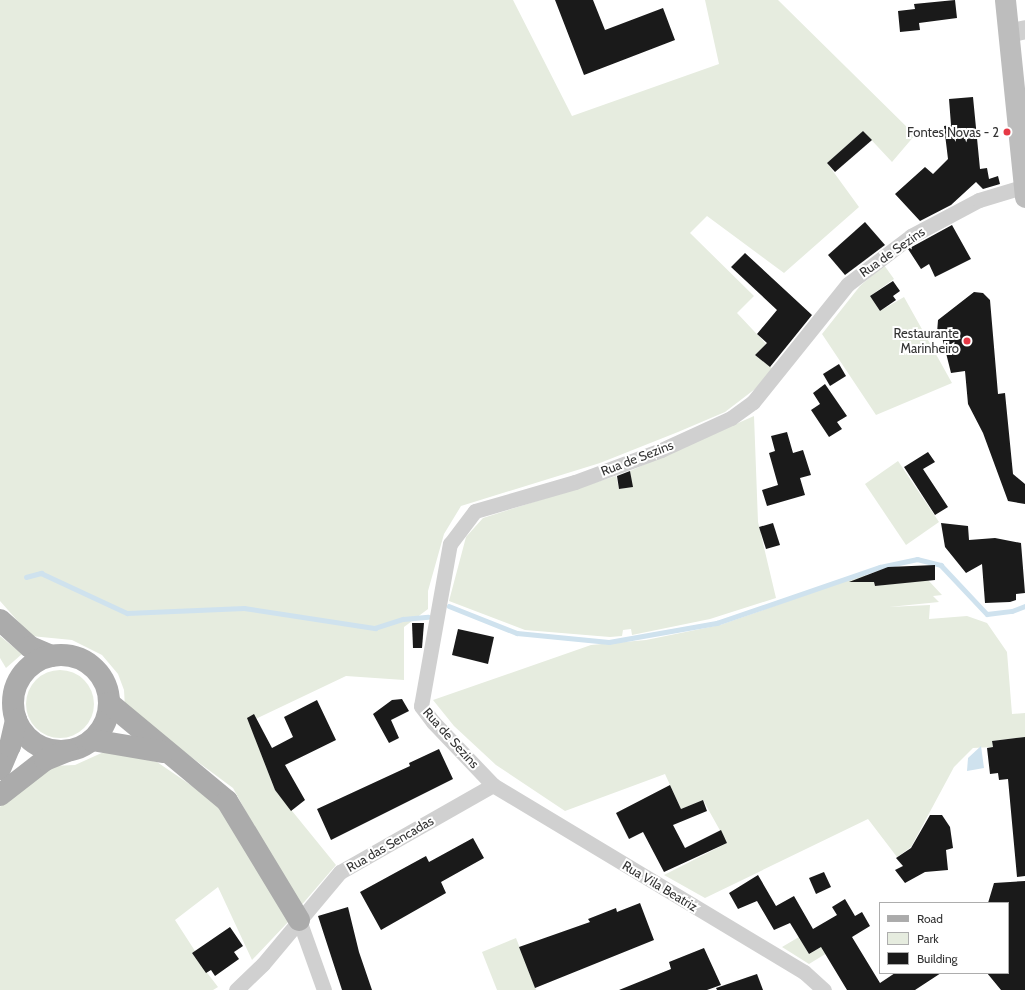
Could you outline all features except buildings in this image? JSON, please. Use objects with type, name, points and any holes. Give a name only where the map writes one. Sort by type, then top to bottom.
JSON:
[{"type":"main road","points":[[1005,0],[1017,31],[1025,190]]},
{"type":"main road","points":[[0,620],[30,647],[51,656],[76,658],[88,663],[106,688],[109,703],[107,717],[92,740]]},
{"type":"main road","points":[[0,769],[10,746],[14,715],[13,696],[26,670],[51,656]]},
{"type":"main road","points":[[0,678],[14,715],[31,741],[54,751],[67,751]]},
{"type":"main road","points":[[109,703],[165,752],[228,801],[298,920]]},
{"type":"main road","points":[[0,795],[45,760],[92,740],[165,752]]},
{"type":"street","name":"Rua de Sezins","points":[[493,785],[421,706],[450,544],[475,511],[575,482],[661,450],[731,418],[753,402],[848,284],[911,236],[979,200],[1025,190]]},
{"type":"street","name":"Rua das Sencadas","points":[[236,990],[340,872],[493,785]]},
{"type":"street","name":"Rua Vila Beatriz","points":[[493,785],[804,972],[824,990]]},
{"type":"street","points":[[298,920],[324,990]]},
{"type":"green space","points":[[0,0],[513,0],[572,116],[719,64],[705,0],[778,0],[915,135],[892,162],[863,131],[827,163],[859,207],[784,273],[707,216],[690,233],[754,296],[737,313],[766,344],[755,355],[773,369],[755,389],[725,412],[678,432],[600,463],[461,506],[444,534],[428,591],[428,609],[404,627],[404,680],[346,676],[249,722],[275,790],[336,865],[299,908],[233,788],[125,708],[124,690],[118,674],[102,655],[72,640],[31,636],[0,601]]},
{"type":"green space","points":[[884,265],[894,279],[870,296],[880,311],[904,297],[952,383],[876,415],[822,334],[860,286]]},
{"type":"green space","points":[[754,416],[758,522],[776,598],[710,619],[632,635],[631,629],[623,630],[622,636],[610,637],[525,630],[449,601],[466,537],[483,518],[616,476],[619,489],[632,487],[630,471]]},
{"type":"green space","points":[[898,461],[939,522],[906,545],[865,484]]},
{"type":"green space","points":[[866,574],[867,582],[874,582],[875,586],[928,580],[942,595],[933,596],[939,602],[889,607],[930,605],[929,619],[967,616],[987,623],[1007,652],[1012,714],[1025,713],[1025,737],[992,741],[993,747],[973,748],[954,767],[911,847],[897,857],[868,819],[705,898],[664,875],[727,843],[703,800],[681,809],[665,774],[565,811],[496,765],[454,726],[433,700],[591,645],[646,640],[720,625]]},
{"type":"green space","points":[[0,636],[22,654],[6,668],[0,658]]},
{"type":"green space","points":[[60,670],[73,673],[84,680],[91,691],[94,704],[91,717],[84,728],[73,735],[60,738],[47,735],[36,728],[29,717],[26,704],[29,691],[36,680],[47,673]]},
{"type":"green space","points":[[106,751],[157,762],[220,805],[289,921],[252,960],[218,887],[175,920],[195,951],[192,953],[218,987],[213,990],[0,990],[0,807],[9,795],[52,766],[75,765]]},
{"type":"green space","points":[[799,937],[809,954],[821,947],[840,945],[809,964],[782,947]]},
{"type":"green space","points":[[516,938],[536,990],[497,990],[482,952]]},
{"type":"water","points":[[981,746],[984,768],[967,771],[968,758]]},
{"type":"waterway","points":[[449,606],[517,633],[609,642],[717,623],[880,567],[917,559],[941,565],[987,614],[1012,611],[1025,606]]},
{"type":"waterway","points":[[26,577],[41,573],[127,613],[244,608],[375,628],[403,619],[428,617]]},
{"type":"place","name":"Fontes Novas - 2","points":[[1007,132]]},
{"type":"place","name":"Restaurante Marinheiro","points":[[967,341]]}]
